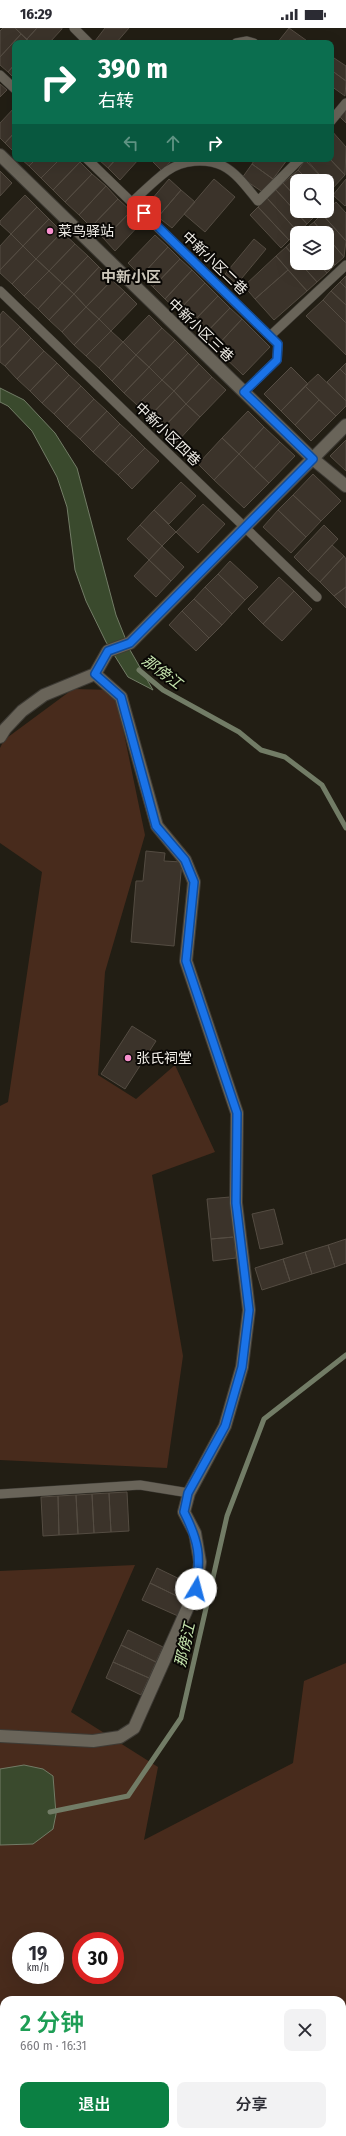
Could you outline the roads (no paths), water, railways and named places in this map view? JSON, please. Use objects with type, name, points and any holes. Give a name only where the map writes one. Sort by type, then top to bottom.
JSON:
[{"type":"street","name":"中新小区三巷","points":[[0,155],[313,459],[346,486]]},
{"type":"street","points":[[0,737],[5,729],[22,711],[44,695],[95,674],[108,651],[130,643],[346,425]]},
{"type":"street","points":[[0,1736],[92,1741],[120,1737],[134,1728],[196,1589],[200,1562],[195,1533],[184,1512],[188,1493],[225,1426],[242,1367],[249,1310],[236,1203],[237,1113],[186,961],[194,882],[185,860],[156,826],[121,697],[95,674]]},
{"type":"lane","points":[[74,28],[86,40]]},
{"type":"lane","points":[[0,75],[12,86]]},
{"type":"lane","points":[[334,117],[346,103]]},
{"type":"lane","name":"中新小区二巷","points":[[90,162],[278,344],[277,360],[244,392]]},
{"type":"lane","points":[[132,202],[168,171],[186,162]]},
{"type":"lane","points":[[206,162],[223,166],[239,179],[258,201],[297,162]]},
{"type":"lane","points":[[270,336],[346,265]]},
{"type":"lane","name":"中新小区四巷","points":[[0,291],[317,597]]},
{"type":"lane","points":[[0,1494],[140,1485],[188,1493]]},
{"type":"waterway","name":"那傍江","points":[[139,670],[163,690],[239,732],[261,750],[285,757],[322,785],[346,828]]},
{"type":"waterway","name":"那傍江","points":[[50,1812],[128,1796],[181,1718],[227,1516],[264,1419],[346,1355]]},
{"type":"place","name":"菜鸟驿站","points":[[50,231]]},
{"type":"place","name":"张氏祠堂","points":[[128,1058]]},
{"type":"district","name":"中新小区","points":[[131,277]]}]
